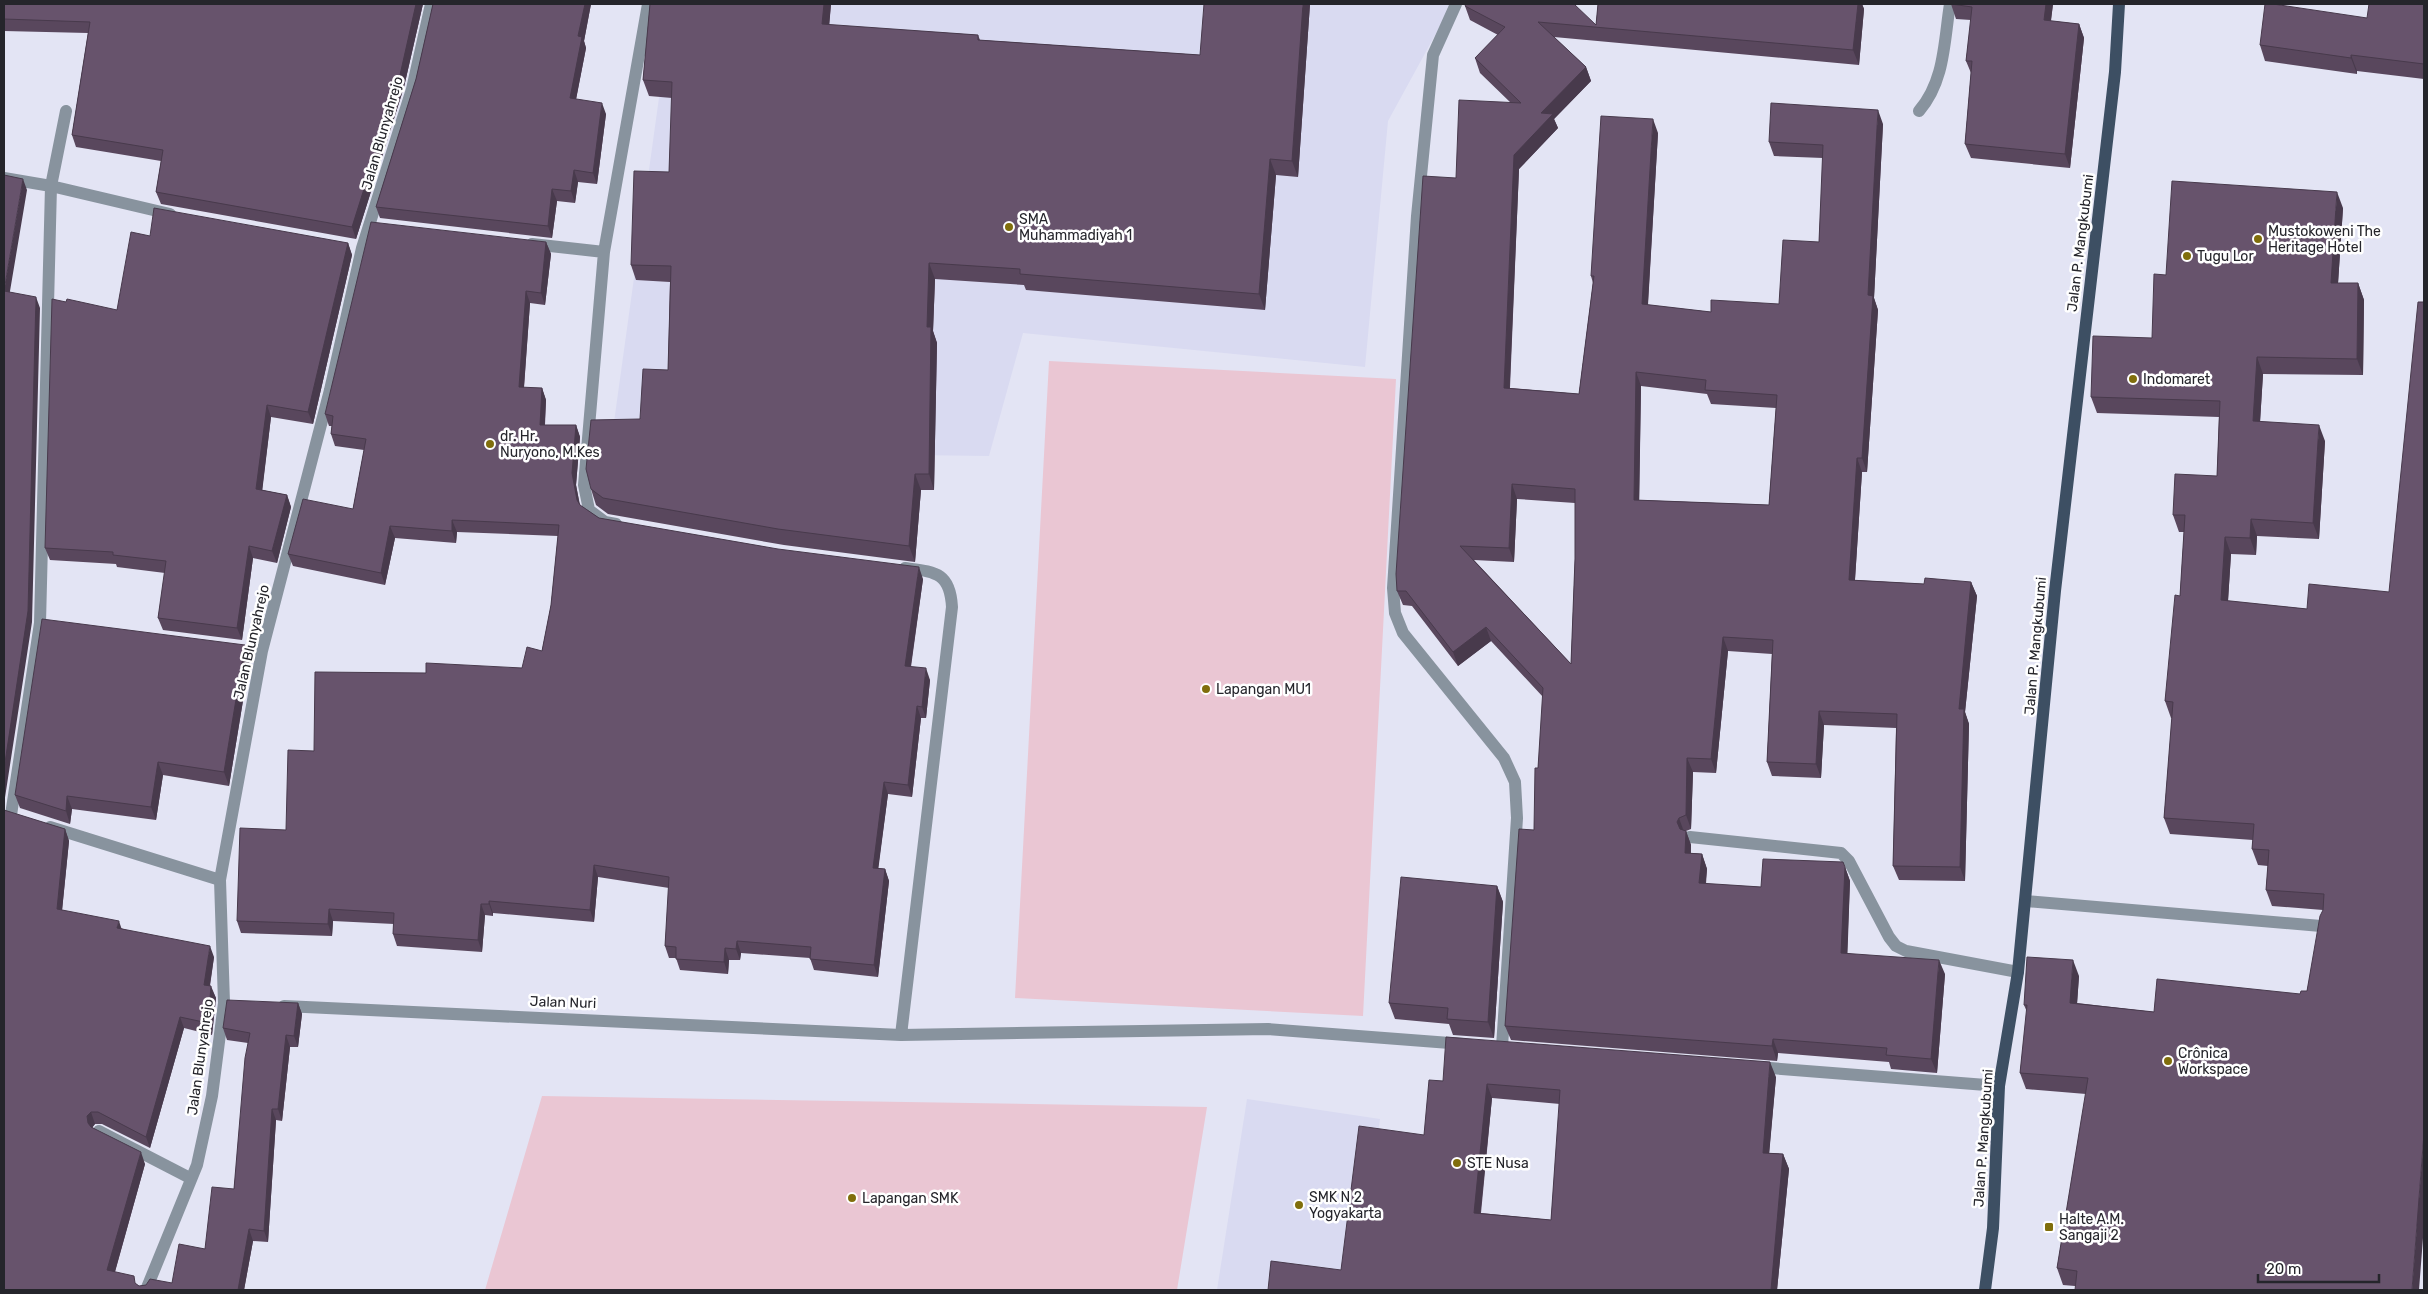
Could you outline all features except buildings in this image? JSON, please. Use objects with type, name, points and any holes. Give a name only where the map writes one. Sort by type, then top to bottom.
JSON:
[{"type":"main road","name":"Jalan P. Mangkubumi","points":[[1985,1290],[1993,1228],[1999,1086],[2018,972],[2026,902],[2055,591],[2115,72],[2118,4]]},
{"type":"street","name":"Jalan Blunyahrejo","points":[[146,1290],[190,1178],[197,1165],[229,1003],[220,880],[257,651],[330,390],[357,247],[375,226],[412,89],[431,4]]},
{"type":"street","points":[[632,526],[605,522],[589,510],[584,485],[604,252],[648,4]]},
{"type":"street","points":[[1456,4],[1433,55],[1416,226],[1393,588],[1394,613],[1403,633],[1504,758],[1514,782],[1516,818],[1502,1047]]},
{"type":"street","points":[[1919,111],[1929,99],[1938,83],[1950,4]]},
{"type":"street","points":[[12,815],[45,624],[51,186],[66,111]]},
{"type":"street","points":[[4,178],[51,186],[178,216]]},
{"type":"street","points":[[516,242],[604,252]]},
{"type":"street","points":[[892,567],[932,572],[942,578],[951,591],[952,607],[900,1034]]},
{"type":"street","points":[[40,824],[220,880]]},
{"type":"street","points":[[1690,837],[1832,850],[1841,853],[1849,861],[1889,937],[1896,946],[1906,951],[2018,972]]},
{"type":"street","points":[[2026,902],[2321,926]]},
{"type":"street","name":"Jalan Nuri","points":[[274,1005],[900,1034],[1268,1028],[1473,1045]]},
{"type":"street","points":[[1740,1066],[1999,1086]]},
{"type":"street","points":[[99,1131],[190,1178]]},
{"type":"shaded area","name":"SMA Muhammadiyah 1","points":[[672,4],[1452,4],[1388,121],[1365,367],[1023,333],[989,456],[610,451]]},
{"type":"shaded area","name":"Lapangan MU1","points":[[1049,361],[1396,379],[1363,1016],[1015,998]]},
{"type":"shaded area","name":"Lapangan SMK","points":[[542,1096],[1207,1107],[1177,1290],[485,1290]]},
{"type":"shaded area","name":"SMK N 2 Yogyakarta","points":[[1247,1099],[1380,1119],[1354,1290],[1217,1290]]},
{"type":"place","name":"SMA Muhammadiyah 1","points":[[1009,227]]},
{"type":"place","name":"Mustokoweni The Heritage Hotel","points":[[2258,239]]},
{"type":"place","name":"Tugu Lor","points":[[2187,256]]},
{"type":"place","name":"Indomaret","points":[[2133,379]]},
{"type":"place","name":"dr. Hr. Nuryono, M.Kes","points":[[490,444]]},
{"type":"place","name":"Lapangan MU1","points":[[1206,689]]},
{"type":"place","name":"Crônica Workspace","points":[[2168,1061]]},
{"type":"place","name":"STE Nusa","points":[[1457,1163]]},
{"type":"place","name":"Lapangan SMK","points":[[852,1198]]},
{"type":"place","name":"SMK N 2 Yogyakarta","points":[[1299,1205]]},
{"type":"place","name":"Halte A.M. Sangaji 2","points":[[2049,1227]]}]
